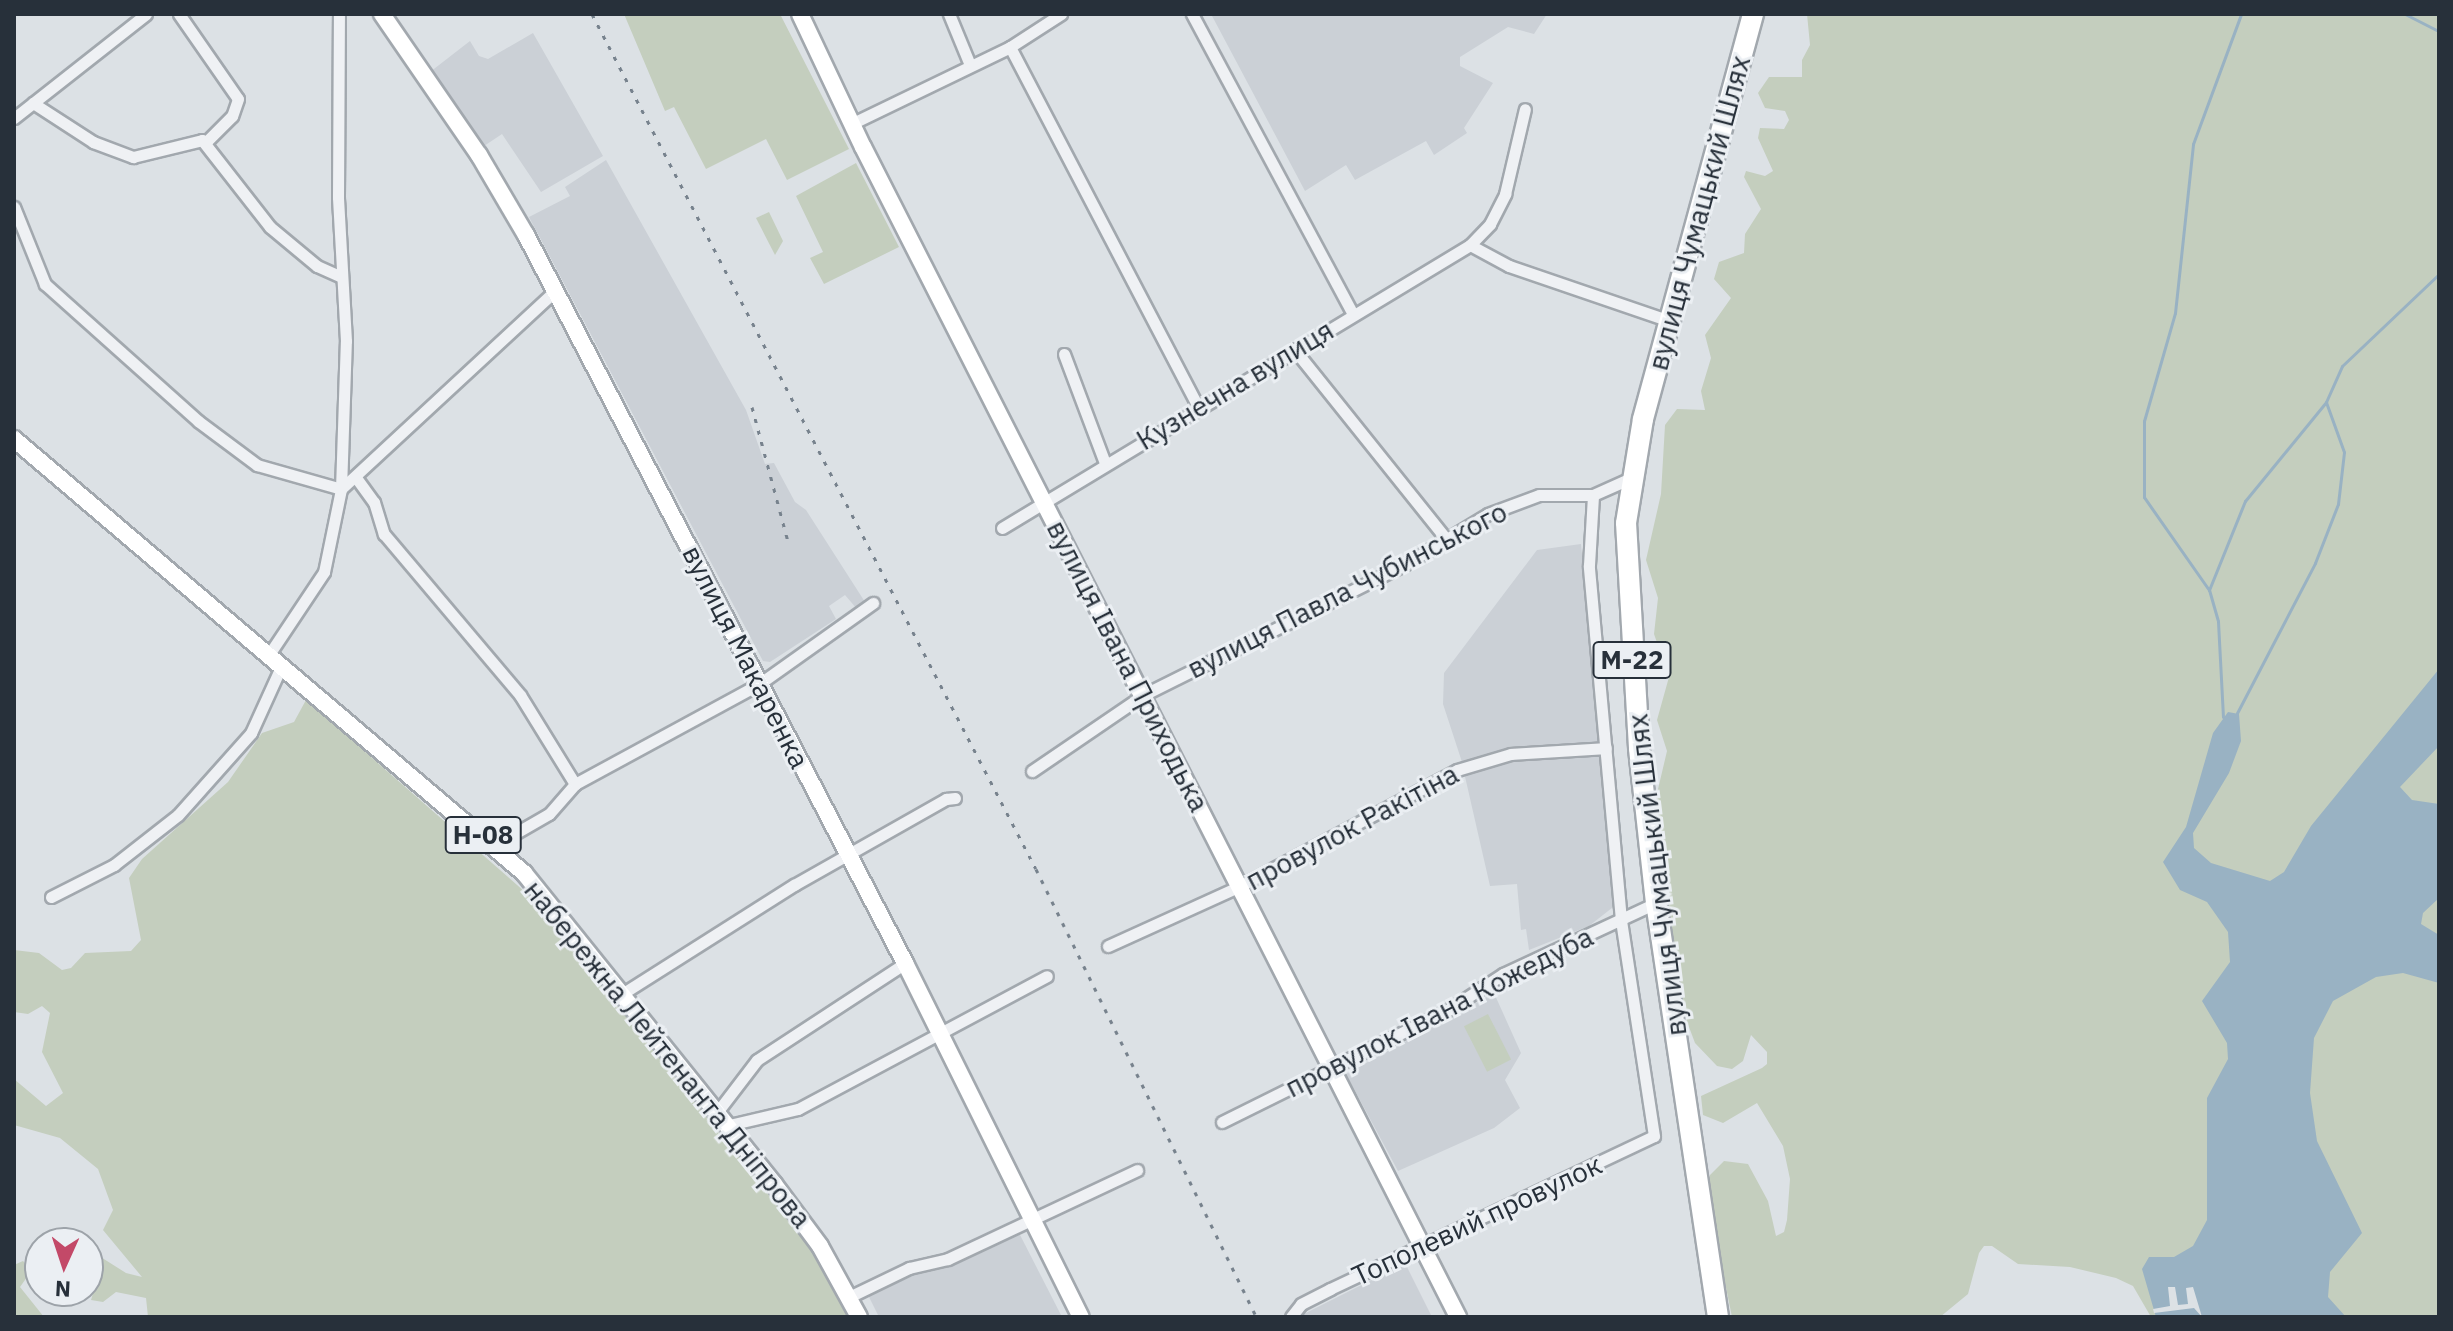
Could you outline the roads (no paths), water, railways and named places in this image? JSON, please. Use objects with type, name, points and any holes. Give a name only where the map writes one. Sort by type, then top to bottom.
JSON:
[{"type":"highway","name":"вулиця Чумацький Шлях","points":[[1718,1317],[1656,903],[1625,569],[1629,479],[1753,14]]},
{"type":"main road","name":"вулиця Макаренка","points":[[382,14],[505,196],[905,963],[1081,1317]]},
{"type":"main road","name":"вулиця Івана Приходька","points":[[800,14],[851,124],[1145,694],[1458,1317]]},
{"type":"main road","name":"набережна Лейтенанта Дніпрова","points":[[14,439],[495,845],[729,1125],[820,1246],[859,1317]]},
{"type":"street","points":[[14,118],[146,14]]},
{"type":"street","points":[[179,14],[238,99],[232,116],[205,143]]},
{"type":"street","points":[[51,897],[114,865],[178,815],[251,733],[275,661],[324,572],[341,489],[346,405],[339,14]]},
{"type":"street","points":[[949,14],[970,65]]},
{"type":"street","points":[[851,124],[1010,47],[1040,19],[1061,14]]},
{"type":"street","points":[[1192,14],[1353,314]]},
{"type":"street","points":[[1010,47],[1198,407]]},
{"type":"street","points":[[33,103],[93,142],[133,157],[191,140],[205,143],[231,183],[270,227],[317,266],[342,277]]},
{"type":"street","name":"Кузнечна вулиця","points":[[1002,528],[1045,505],[1105,463],[1470,245],[1490,224],[1505,194],[1525,109]]},
{"type":"street","points":[[14,207],[45,284],[198,421],[257,465],[341,489],[357,479],[555,291]]},
{"type":"street","points":[[1470,245],[1509,266],[1670,321]]},
{"type":"street","points":[[1294,349],[1448,541]]},
{"type":"street","points":[[1064,354],[1105,463]]},
{"type":"street","points":[[357,479],[374,502],[384,534],[520,695],[575,784]]},
{"type":"street","points":[[1621,920],[1589,565],[1593,495],[1629,479]]},
{"type":"street","name":"вулиця Павла Чубинського","points":[[1032,771],[1145,694],[1448,541],[1513,503],[1539,495],[1593,495]]},
{"type":"street","points":[[495,845],[549,814],[575,784],[759,684],[873,603]]},
{"type":"street","name":"провулок Ракітіна","points":[[1108,946],[1240,886],[1467,766],[1511,754],[1606,748]]},
{"type":"street","points":[[622,994],[849,856],[946,799],[955,798]]},
{"type":"street","name":"провулок Івана Кожедуба","points":[[1222,1122],[1448,1010],[1503,974],[1656,903]]},
{"type":"street","name":"Тополевий провулок","points":[[1291,1317],[1301,1304],[1654,1136],[1621,920]]},
{"type":"street","points":[[718,1111],[757,1060],[905,963]]},
{"type":"street","points":[[729,1125],[798,1109],[942,1036],[1047,976]]},
{"type":"street","points":[[849,1297],[909,1268],[948,1259],[1137,1170]]},
{"type":"water","points":[[2439,669],[2439,746],[2400,787],[2412,800],[2439,804],[2439,898],[2423,913],[2421,924],[2439,935],[2439,983],[2403,973],[2376,977],[2333,1001],[2314,1038],[2310,1093],[2317,1141],[2362,1233],[2330,1272],[2328,1297],[2346,1317],[2156,1317],[2142,1269],[2149,1257],[2174,1257],[2193,1246],[2207,1220],[2207,1098],[2228,1059],[2227,1043],[2202,1001],[2230,962],[2228,932],[2207,902],[2180,890],[2163,862],[2186,827],[2213,733],[2228,712],[2239,714],[2241,741],[2229,773],[2193,833],[2194,848],[2211,863],[2270,881],[2284,872],[2311,826]]},
{"type":"waterway","points":[[2223,717],[2218,621],[2209,590],[2144,497],[2144,421],[2175,313],[2193,144],[2241,14]]},
{"type":"waterway","points":[[2405,14],[2439,31]]},
{"type":"waterway","points":[[2237,713],[2315,563],[2338,504],[2344,452],[2326,402],[2342,366],[2439,274]]},
{"type":"waterway","points":[[2209,590],[2245,501],[2326,402]]},
{"type":"railway","points":[[592,14],[1036,869],[1256,1317]]},
{"type":"railway","points":[[752,407],[788,541]]}]
